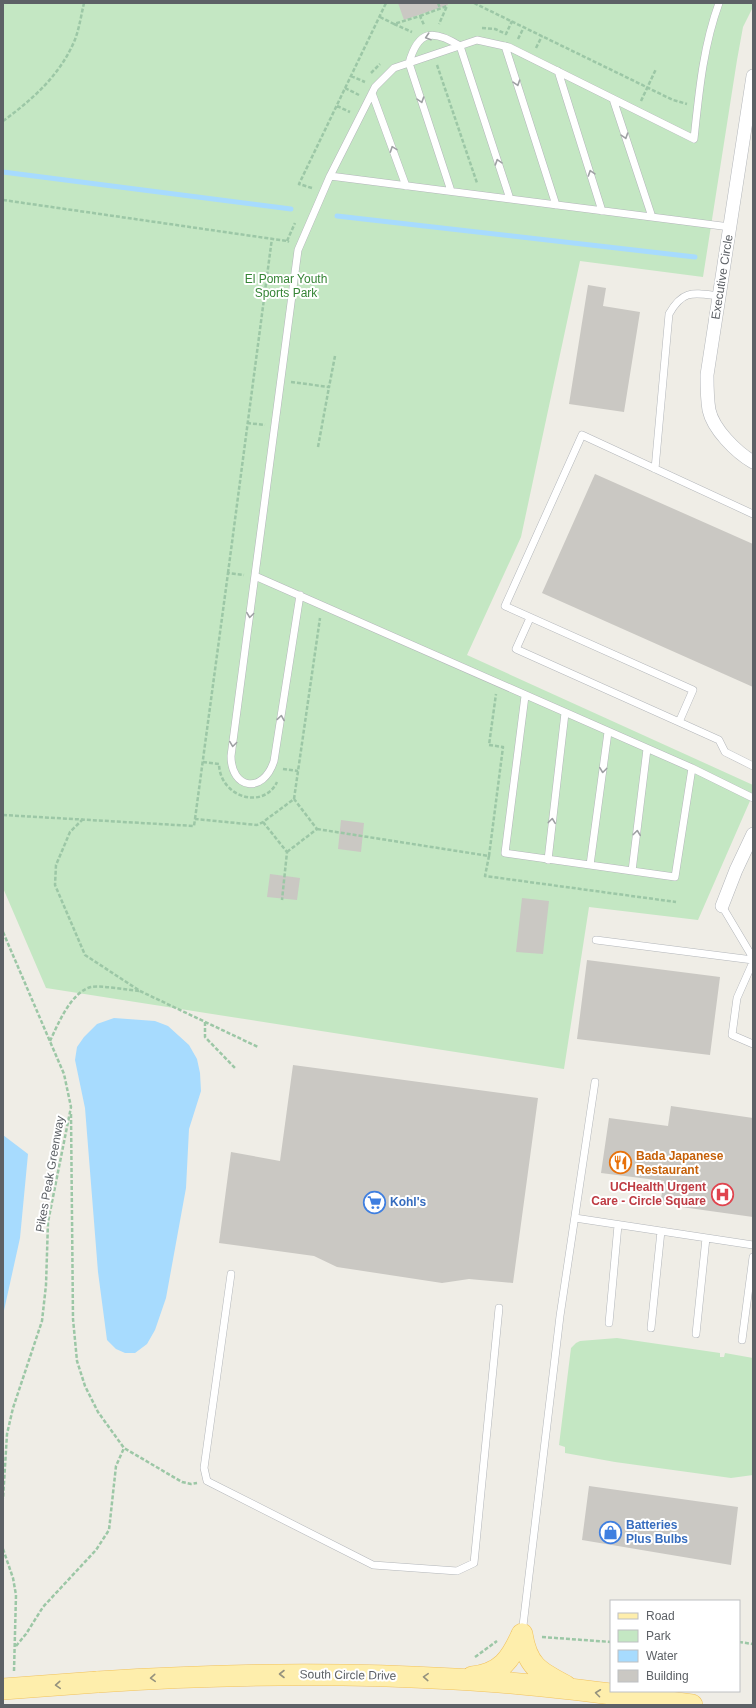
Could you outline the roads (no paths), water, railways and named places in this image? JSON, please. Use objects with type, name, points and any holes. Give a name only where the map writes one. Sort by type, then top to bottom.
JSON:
[{"type":"main road","points":[[456,1679],[482,1676],[492,1672],[512,1657],[530,1635]]},
{"type":"main road","points":[[530,1635],[525,1651],[529,1660],[550,1678],[572,1690]]},
{"type":"main road","name":"South Circle Drive","points":[[8,1683],[97,1682],[200,1675],[282,1674],[456,1679],[572,1690],[692,1705]]},
{"type":"street","name":"Executive Circle","points":[[753,76],[750,115],[730,227],[707,375],[710,412],[724,437],[734,448],[753,462]]},
{"type":"street","points":[[722,906],[736,870],[753,834]]},
{"type":"lane","points":[[300,595],[274,761],[266,778],[259,784],[250,784],[242,781],[231,767],[231,756],[273,426],[298,250],[330,176],[375,87],[394,68],[477,40],[505,46],[694,139],[704,52],[711,25],[719,3]]},
{"type":"lane","points":[[451,191],[409,63],[416,44],[428,36],[437,34],[460,46],[510,199]]},
{"type":"lane","points":[[505,46],[556,205]]},
{"type":"lane","points":[[558,71],[602,211]]},
{"type":"lane","points":[[372,92],[406,186]]},
{"type":"lane","points":[[613,99],[652,217]]},
{"type":"lane","points":[[330,176],[730,227]]},
{"type":"lane","points":[[655,469],[669,314],[678,301],[692,293],[719,296]]},
{"type":"lane","points":[[679,722],[693,690],[505,606],[582,435],[753,514]]},
{"type":"lane","points":[[255,576],[525,696],[692,768],[753,798]]},
{"type":"lane","points":[[530,618],[516,649],[719,740],[725,752],[753,766]]},
{"type":"lane","points":[[525,696],[505,853],[675,877],[692,768]]},
{"type":"lane","points":[[548,860],[565,713]]},
{"type":"lane","points":[[590,866],[608,732]]},
{"type":"lane","points":[[632,871],[647,749]]},
{"type":"lane","points":[[722,906],[753,960]]},
{"type":"lane","points":[[596,940],[753,960]]},
{"type":"lane","points":[[753,960],[737,998],[732,1035],[753,1044]]},
{"type":"lane","points":[[530,1635],[560,1316],[595,1082]]},
{"type":"lane","points":[[575,1218],[753,1245]]},
{"type":"lane","points":[[609,1323],[618,1225]]},
{"type":"lane","points":[[651,1328],[662,1231]]},
{"type":"lane","points":[[696,1334],[706,1238]]},
{"type":"lane","points":[[742,1340],[753,1257]]},
{"type":"lane","points":[[231,1274],[204,1468],[207,1480],[372,1565],[457,1572],[474,1563],[499,1308]]},
{"type":"water","points":[[114,1018],[155,1021],[168,1026],[189,1045],[197,1059],[200,1073],[201,1091],[189,1129],[186,1188],[166,1298],[155,1330],[147,1344],[135,1353],[125,1353],[116,1349],[107,1340],[98,1272],[85,1108],[75,1060],[77,1047],[84,1037],[97,1024]]},
{"type":"water","points":[[3,1135],[28,1154],[20,1238],[3,1315]]},
{"type":"waterway","points":[[3,172],[291,209]]},
{"type":"waterway","points":[[337,216],[695,257]]},
{"type":"place","name":"Bada Japanese Restaurant","points":[[620,1163]]},
{"type":"place","name":"UCHealth Urgent Care - Circle Square","points":[[722,1194]]},
{"type":"place","name":"Kohl's","points":[[374,1202]]},
{"type":"place","name":"Batteries Plus Bulbs","points":[[611,1532]]},
{"type":"park label","name":"El Pomar Youth Sports Park","points":[[286,286]]}]
